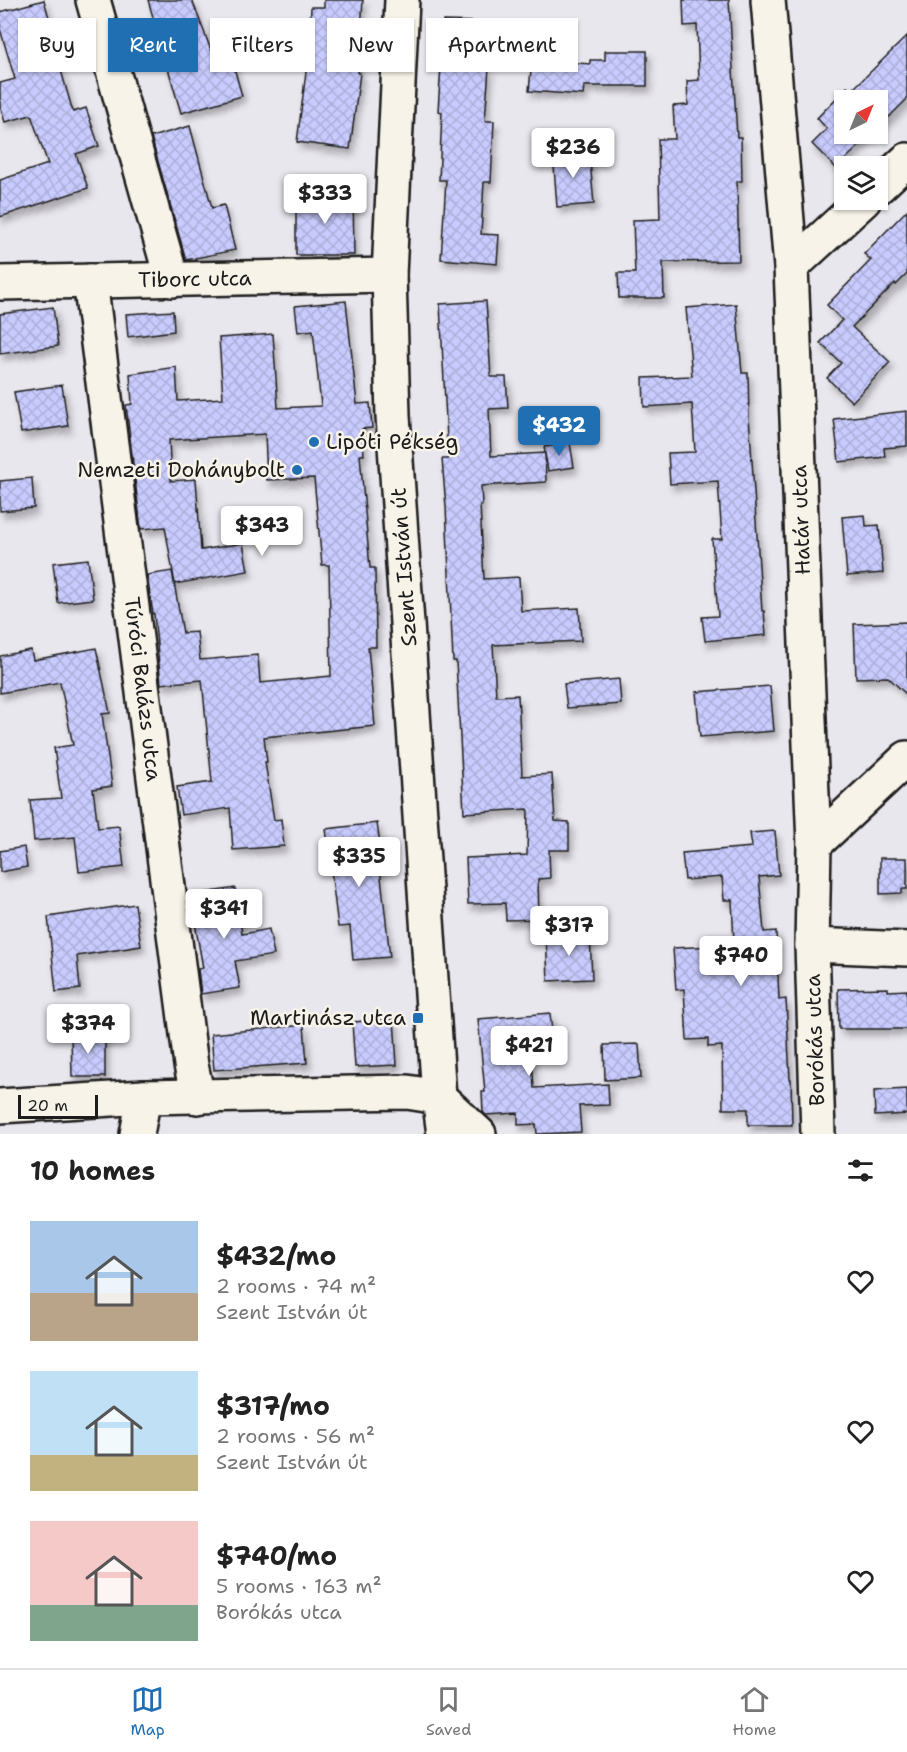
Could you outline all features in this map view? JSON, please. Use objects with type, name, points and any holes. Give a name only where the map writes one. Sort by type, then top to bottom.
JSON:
[{"type":"street","points":[[93,0],[172,280]]},
{"type":"street","name":"Szent István út","points":[[402,0],[389,275],[393,416],[438,1097],[444,1134]]},
{"type":"street","name":"Határ utca","points":[[768,0],[791,267],[814,845],[812,945]]},
{"type":"street","points":[[888,178],[907,160]]},
{"type":"street","points":[[791,267],[853,210]]},
{"type":"street","name":"Tiborc utca","points":[[0,283],[389,275]]},
{"type":"street","name":"Túróci Balázs utca","points":[[90,281],[191,1065],[198,1096]]},
{"type":"street","points":[[814,845],[907,758]]},
{"type":"street","points":[[812,945],[907,949]]},
{"type":"street","name":"Borókás utca","points":[[812,945],[818,1134]]},
{"type":"street","points":[[0,1106],[144,1096],[407,1092],[438,1097],[479,1134]]},
{"type":"street","points":[[137,1134],[144,1096]]},
{"type":"building","points":[[44,0],[49,18],[18,18],[18,72],[61,72],[73,112],[86,108],[99,146],[76,154],[88,188],[0,217],[0,180],[48,164],[31,115],[5,122],[0,106],[0,83],[15,79],[0,29],[0,12]]},
{"type":"building","points":[[148,0],[192,0],[210,47],[210,72],[235,72],[242,96],[181,113],[169,72],[198,72],[198,18],[153,18]]},
{"type":"building","points":[[324,0],[363,0],[362,18],[327,18],[327,72],[360,73],[350,149],[297,142],[306,72],[315,72],[315,18],[310,18],[311,7],[324,7]]},
{"type":"building","points":[[683,0],[729,0],[737,137],[741,137],[742,181],[737,181],[739,261],[663,262],[664,298],[619,298],[618,273],[635,273],[633,220],[660,219],[658,139],[675,139],[673,106],[688,105],[687,81],[699,80],[697,25],[684,26]]},
{"type":"building","points":[[907,36],[907,99],[888,118],[888,90],[852,90]]},
{"type":"building","points":[[605,51],[647,51],[647,86],[584,86],[583,95],[529,91],[531,72],[578,72],[578,63],[590,64],[590,60],[605,60]]},
{"type":"building","points":[[441,72],[489,72],[485,121],[494,121],[491,182],[484,182],[481,234],[499,235],[497,264],[441,259],[446,180],[439,180],[442,112],[438,111]]},
{"type":"building","points":[[834,100],[834,144],[861,144],[849,156],[834,156],[834,166],[812,144],[827,129],[817,118]]},
{"type":"building","points":[[190,126],[212,208],[224,205],[235,250],[186,260],[151,137]]},
{"type":"building","points":[[589,150],[594,204],[557,207],[553,153]]},
{"type":"building","points":[[353,195],[354,255],[296,255],[296,196]]},
{"type":"building","points":[[907,210],[907,274],[896,285],[895,283],[852,327],[890,362],[852,402],[827,378],[841,363],[820,343],[842,320],[827,305],[871,260],[864,254]]},
{"type":"building","points":[[346,301],[357,404],[370,403],[372,428],[362,429],[364,455],[360,455],[370,568],[375,568],[376,647],[368,647],[375,726],[264,737],[267,762],[265,762],[274,820],[281,819],[284,846],[233,850],[230,808],[181,815],[177,787],[212,782],[202,680],[161,684],[154,614],[147,575],[172,571],[183,633],[197,632],[200,660],[258,655],[260,683],[331,676],[329,565],[322,565],[314,478],[267,480],[265,434],[169,440],[171,481],[196,479],[201,550],[243,543],[248,571],[175,584],[165,527],[141,529],[126,405],[132,404],[130,374],[176,367],[178,401],[223,398],[219,338],[273,334],[278,408],[321,406],[313,330],[298,332],[295,306]]},
{"type":"building","points":[[486,301],[491,377],[506,377],[508,408],[489,409],[491,456],[545,453],[546,482],[481,486],[484,579],[519,577],[521,611],[579,608],[581,641],[493,645],[496,696],[518,695],[522,776],[552,774],[555,821],[569,822],[569,850],[549,850],[550,878],[538,879],[539,919],[506,920],[505,903],[468,904],[466,858],[527,855],[528,809],[464,813],[442,459],[448,459],[440,304]]},
{"type":"building","points":[[736,304],[742,373],[748,373],[762,611],[764,611],[766,635],[705,641],[702,617],[718,616],[712,539],[722,539],[718,481],[670,484],[668,453],[695,452],[692,404],[644,407],[643,378],[692,376],[686,308]]},
{"type":"building","points":[[53,307],[58,346],[0,354],[0,314]]},
{"type":"building","points":[[173,311],[174,331],[128,337],[126,314]]},
{"type":"building","points":[[62,385],[68,426],[21,433],[14,392]]},
{"type":"building","points":[[907,411],[907,446],[884,448],[885,457],[839,462],[834,419]]},
{"type":"building","points":[[570,443],[574,467],[548,471],[544,447]]},
{"type":"building","points":[[32,478],[34,508],[0,511],[0,481]]},
{"type":"building","points":[[865,515],[866,526],[879,525],[883,573],[847,576],[842,517]]},
{"type":"building","points":[[88,559],[93,599],[58,603],[53,563]]},
{"type":"building","points":[[907,622],[907,695],[888,677],[856,678],[854,624]]},
{"type":"building","points":[[96,648],[110,713],[102,714],[112,786],[93,789],[98,828],[119,826],[124,867],[79,872],[75,837],[34,841],[30,800],[61,798],[54,748],[73,745],[60,682],[0,693],[0,656],[31,650],[33,660]]},
{"type":"building","points":[[619,679],[621,704],[567,708],[564,684]]},
{"type":"building","points":[[770,686],[774,731],[700,737],[696,692]]},
{"type":"building","points":[[377,823],[390,957],[353,960],[350,926],[338,927],[326,829]]},
{"type":"building","points":[[775,831],[779,875],[759,877],[764,932],[776,931],[779,1000],[786,999],[792,1125],[748,1125],[748,1109],[723,1109],[722,1046],[708,1047],[708,1039],[687,1040],[684,989],[676,990],[673,948],[734,945],[732,900],[724,900],[722,877],[685,880],[682,853],[752,847],[750,833]]},
{"type":"building","points":[[24,847],[27,867],[0,872],[0,851]]},
{"type":"building","points":[[880,858],[907,858],[907,889],[902,889],[902,893],[880,894]]},
{"type":"building","points":[[235,888],[242,934],[269,929],[274,955],[235,961],[240,988],[201,994],[198,969],[203,968],[190,895]]},
{"type":"building","points":[[135,904],[141,946],[77,956],[80,989],[56,992],[48,917]]},
{"type":"building","points":[[590,933],[592,979],[548,981],[546,934]]},
{"type":"building","points":[[888,988],[888,991],[907,990],[907,1029],[839,1029],[838,989]]},
{"type":"building","points":[[550,1013],[553,1042],[531,1043],[534,1088],[608,1084],[609,1105],[579,1106],[581,1132],[537,1134],[536,1124],[518,1125],[518,1113],[486,1115],[483,1112],[482,1092],[485,1092],[478,1019]]},
{"type":"building","points":[[394,1019],[397,1065],[355,1067],[352,1022]]},
{"type":"building","points":[[304,1025],[307,1063],[214,1070],[211,1034]]},
{"type":"building","points":[[71,1034],[105,1034],[105,1077],[72,1077]]},
{"type":"building","points":[[639,1044],[641,1078],[605,1080],[604,1045]]},
{"type":"building","points":[[907,1089],[907,1114],[875,1116],[874,1091]]},
{"type":"place","name":"Lipóti Pékség","points":[[314,442]]},
{"type":"place","name":"Nemzeti Dohánybolt","points":[[297,470]]},
{"type":"place","name":"Martinász utca","points":[[418,1018]]}]
